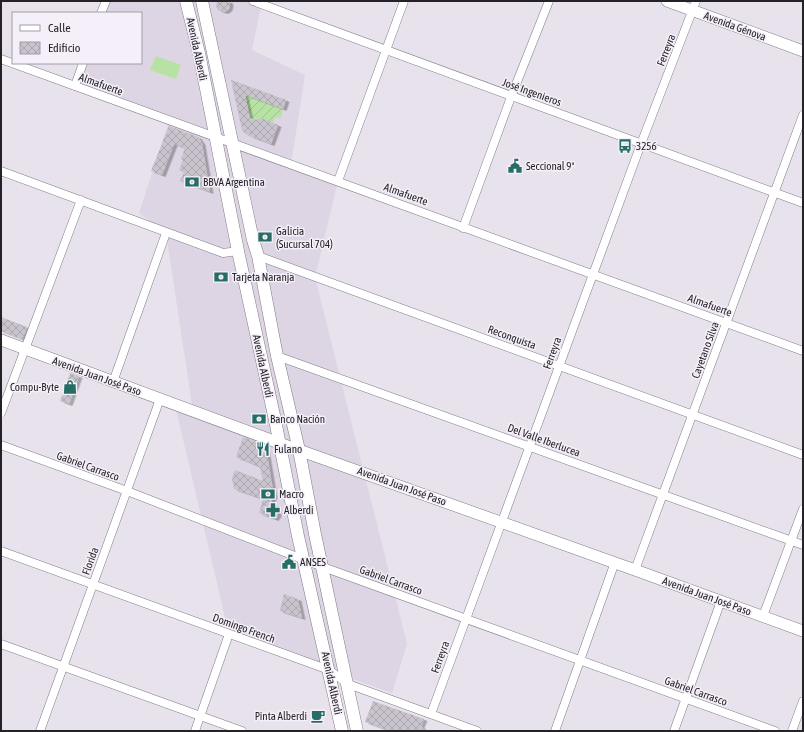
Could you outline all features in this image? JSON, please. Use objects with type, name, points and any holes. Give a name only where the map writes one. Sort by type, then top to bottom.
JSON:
[{"type":"main road","name":"Avenida Alberdi","points":[[186,1],[199,53],[238,251],[303,560],[342,731]]},
{"type":"main road","name":"Avenida Alberdi","points":[[202,1],[253,240],[258,256],[277,356],[299,450],[357,731]]},
{"type":"street","points":[[101,12],[106,1]]},
{"type":"street","points":[[338,181],[404,1]]},
{"type":"street","points":[[463,228],[511,97],[549,1]]},
{"type":"street","name":"Avenida Génova","points":[[667,1],[694,6],[803,51]]},
{"type":"street","name":"José Ingenieros","points":[[259,2],[511,97],[803,203]]},
{"type":"street","name":"Ferreyra","points":[[431,714],[641,144],[694,6]]},
{"type":"street","name":"Almafuerte","points":[[1,59],[12,63]]},
{"type":"street","name":"Almafuerte","points":[[15,64],[803,351]]},
{"type":"street","points":[[74,86],[83,64]]},
{"type":"street","name":"Cayetano Silva","points":[[635,570],[803,116]]},
{"type":"street","points":[[1,171],[166,233],[224,253],[238,251]]},
{"type":"street","points":[[1,413],[81,200]]},
{"type":"street","points":[[113,382],[166,233]]},
{"type":"street","name":"Reconquista","points":[[258,256],[803,455]]},
{"type":"street","name":"Avenida Juan José Paso","points":[[1,340],[279,443],[615,562],[803,631]]},
{"type":"street","name":"Del Valle Iberlucea","points":[[277,356],[803,545]]},
{"type":"street","name":"Florida","points":[[40,731],[160,399]]},
{"type":"street","name":"Gabriel Carrasco","points":[[1,445],[127,491],[303,560],[775,731]]},
{"type":"street","points":[[763,616],[803,509]]},
{"type":"street","name":"Domingo French","points":[[1,551],[329,670],[348,684],[477,731]]},
{"type":"street","points":[[555,731],[615,562]]},
{"type":"street","points":[[674,731],[721,601]]},
{"type":"street","points":[[195,731],[229,634]]},
{"type":"street","points":[[1,644],[242,731]]},
{"type":"street","points":[[792,731],[803,701]]},
{"type":"shaded area","points":[[106,1],[262,1],[252,50],[305,75],[291,164],[338,181],[315,277],[407,644],[392,693],[229,634],[175,405],[193,411],[166,233],[139,213],[169,121],[75,86],[83,64],[142,64],[142,12],[101,12]]},
{"type":"green space","points":[[156,56],[181,65],[176,79],[150,70]]},
{"type":"green space","points":[[245,95],[283,109],[281,118],[275,117],[273,123],[261,119],[258,121],[250,118]]},
{"type":"building","points":[[217,1],[229,1],[229,9],[225,12],[218,10],[216,6]]},
{"type":"building","points":[[231,80],[286,100],[283,109],[245,95],[250,118],[256,120],[261,118],[278,125],[271,144],[252,137],[242,130]]},
{"type":"building","points":[[169,126],[198,137],[202,143],[210,192],[180,181],[184,172],[179,170],[183,160],[181,159],[185,148],[174,144],[162,175],[151,171]]},
{"type":"building","points":[[1,317],[27,327],[22,339],[1,331]]},
{"type":"building","name":"Compu-Byte","points":[[70,373],[79,376],[69,404],[60,401]]},
{"type":"building","points":[[243,437],[264,445],[266,448],[274,496],[271,502],[277,506],[278,515],[275,519],[259,513],[263,499],[234,489],[232,478],[235,470],[263,481],[260,467],[236,457]]},
{"type":"building","points":[[284,594],[298,599],[302,618],[280,611]]},
{"type":"building","points":[[373,701],[424,719],[421,726],[425,731],[390,731],[365,722]]},
{"type":"place","name":"3256","points":[[625,146]]},
{"type":"place","name":"Seccional 9ª","points":[[515,166]]},
{"type":"place","name":"BBVA Argentina","points":[[192,182]]},
{"type":"place","name":"Galicia (Sucursal 704)","points":[[265,237]]},
{"type":"place","name":"Tarjeta Naranja","points":[[221,277]]},
{"type":"place","name":"Compu-Byte","points":[[70,387]]},
{"type":"place","name":"Banco Nación","points":[[259,419]]},
{"type":"place","name":"Fulano","points":[[263,449]]},
{"type":"place","name":"Macro","points":[[268,494]]},
{"type":"place","name":"Alberdi","points":[[273,510]]},
{"type":"place","name":"ANSES","points":[[289,562]]},
{"type":"place","name":"Pinta Alberdi","points":[[318,716]]}]
